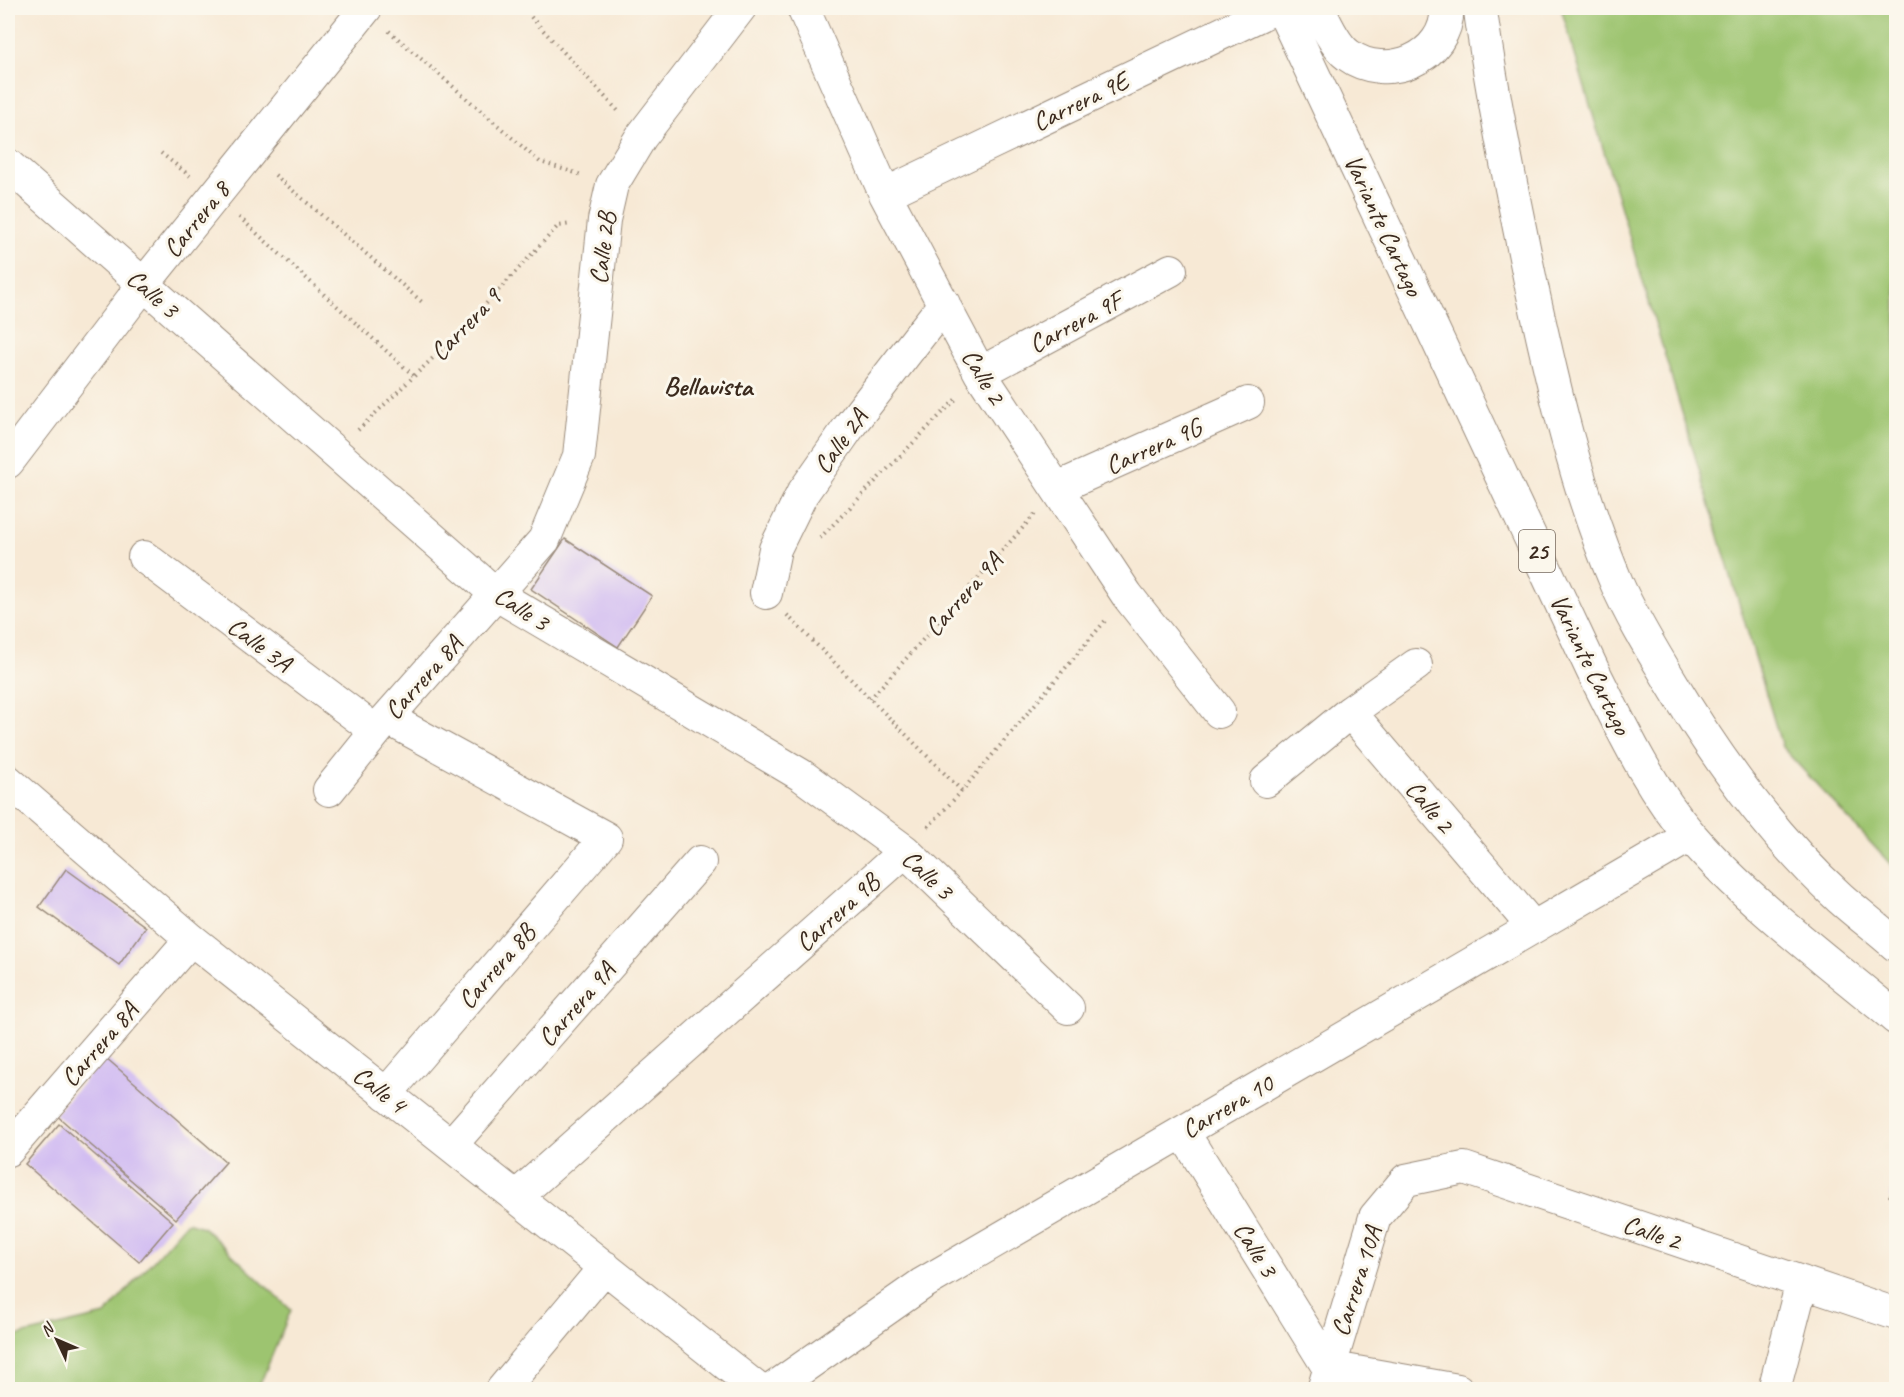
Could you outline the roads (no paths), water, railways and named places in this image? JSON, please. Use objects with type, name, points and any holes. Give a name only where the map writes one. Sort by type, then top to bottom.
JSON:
[{"type":"highway","name":"Variante Cartago","points":[[1282,8],[1593,671],[1630,745],[1650,779],[1690,836],[1749,895],[1896,1018]]},
{"type":"highway","points":[[1318,8],[1327,27],[1346,54],[1368,66],[1390,68],[1414,61],[1431,49],[1442,33],[1448,8]]},
{"type":"highway","points":[[1480,8],[1520,230],[1560,414],[1584,493],[1617,584],[1684,705],[1722,761],[1766,818],[1839,897],[1896,945]]},
{"type":"street","name":"Calle 2B","points":[[497,595],[544,540],[579,456],[603,220],[612,185],[641,137],[740,8]]},
{"type":"street","name":"Calle 2","points":[[803,8],[885,194],[980,373],[1127,595],[1219,712]]},
{"type":"street","name":"Carrera 9E","points":[[885,194],[1275,8]]},
{"type":"street","name":"Carrera 8","points":[[8,462],[143,285],[366,9]]},
{"type":"street","name":"Calle 3","points":[[8,165],[497,595],[801,775],[905,851],[1068,1008]]},
{"type":"street","name":"Carrera 9F","points":[[980,373],[1171,270]]},
{"type":"street","name":"Calle 2A","points":[[766,593],[775,549],[802,494],[851,424],[944,304]]},
{"type":"street","name":"Carrera 9G","points":[[1057,488],[1248,403]]},
{"type":"street","name":"Calle 3A","points":[[144,557],[381,724],[606,838]]},
{"type":"street","name":"Carrera 8A","points":[[328,790],[381,724],[497,595]]},
{"type":"street","points":[[1266,781],[1350,712],[1416,664]]},
{"type":"street","name":"Calle 2","points":[[1350,712],[1533,927]]},
{"type":"street","name":"Calle 4","points":[[8,781],[191,939],[759,1389]]},
{"type":"street","name":"Carrera 10","points":[[771,1389],[922,1284],[1690,836]]},
{"type":"street","name":"Carrera 8B","points":[[386,1094],[606,838]]},
{"type":"street","name":"Carrera 9B","points":[[516,1197],[905,851]]},
{"type":"street","name":"Carrera 9A","points":[[451,1145],[700,862]]},
{"type":"street","name":"Carrera 8A","points":[[8,1150],[191,939]]},
{"type":"street","name":"Calle 3","points":[[1183,1132],[1325,1378]]},
{"type":"street","name":"Calle 2","points":[[1406,1180],[1464,1168],[1896,1314]]},
{"type":"street","name":"Carrera 10A","points":[[1325,1378],[1375,1217],[1406,1180]]},
{"type":"street","points":[[502,1389],[605,1268]]},
{"type":"street","points":[[1774,1389],[1802,1282]]},
{"type":"street","points":[[1325,1378],[1458,1389]]},
{"type":"district","name":"Bellavista","points":[[708,386]]}]
